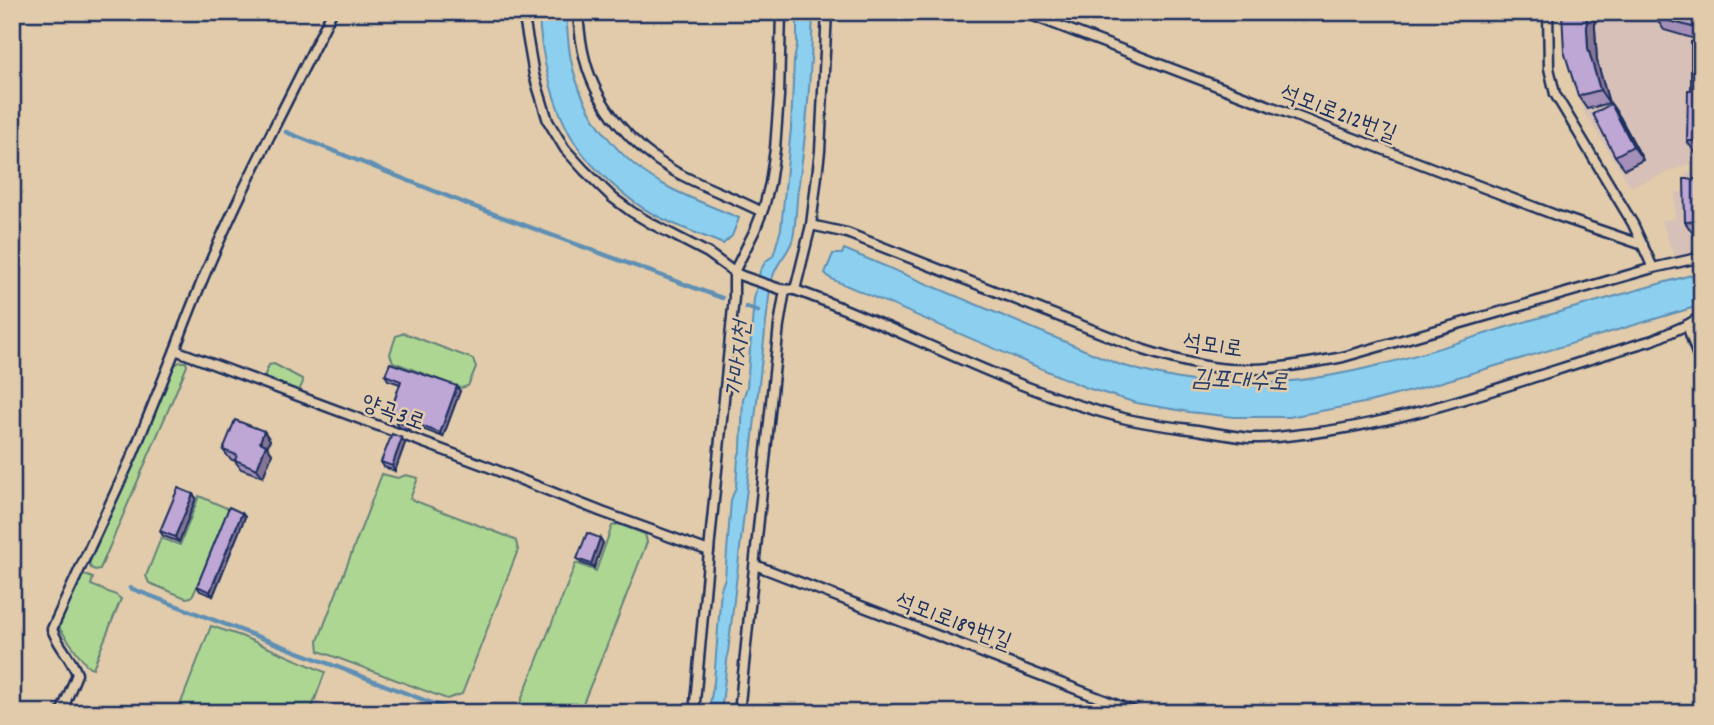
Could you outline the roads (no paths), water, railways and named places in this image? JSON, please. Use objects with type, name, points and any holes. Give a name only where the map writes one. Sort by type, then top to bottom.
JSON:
[{"type":"lane","points":[[61,713],[77,674],[74,663],[55,638],[52,629],[127,466],[211,258],[332,12]]},
{"type":"lane","points":[[523,12],[529,52],[548,121],[565,149],[613,198],[632,212],[708,253],[738,274],[842,307],[1007,379],[1065,401],[1122,418],[1257,438],[1345,429],[1406,416],[1653,340],[1702,316]]},
{"type":"lane","points":[[578,12],[589,74],[605,107],[626,132],[655,159],[672,170],[762,212]]},
{"type":"lane","points":[[694,713],[734,297],[738,274],[770,183],[779,96],[781,12]]},
{"type":"lane","points":[[739,713],[779,325],[787,290],[811,225],[821,137],[827,12]]},
{"type":"lane","name":"석모1로212번길","points":[[1023,12],[1558,216],[1643,245]]},
{"type":"lane","points":[[1548,12],[1549,68],[1555,94],[1615,192],[1653,268]]},
{"type":"lane","name":"석모1로","points":[[811,225],[847,233],[1144,350],[1194,364],[1226,369],[1283,366],[1343,356],[1653,268],[1702,257]]},
{"type":"lane","points":[[1687,325],[1702,368]]},
{"type":"lane","name":"양곡3로","points":[[175,350],[709,551]]},
{"type":"lane","name":"석모1로189번길","points":[[755,565],[1138,713]]},
{"type":"water","points":[[539,12],[566,12],[570,54],[576,80],[594,118],[620,151],[652,178],[739,218],[732,236],[723,244],[643,208],[612,184],[584,155],[561,116],[549,81]]},
{"type":"water","points":[[797,12],[813,12],[808,101],[795,226],[792,243],[777,267],[771,284],[721,713],[708,713],[714,682],[731,500],[736,487],[741,448],[743,399],[747,387],[754,299],[760,271],[773,256],[781,229],[791,128]]},
{"type":"water","points":[[844,249],[1118,364],[1178,379],[1223,384],[1249,385],[1310,379],[1367,368],[1702,272],[1702,305],[1369,402],[1289,417],[1234,417],[1137,403],[1087,388],[831,279],[825,273],[833,254],[842,254]]},
{"type":"waterway","points":[[286,132],[467,204],[722,298]]},
{"type":"waterway","name":"가마지천","points":[[746,307],[758,311]]},
{"type":"waterway","points":[[130,588],[458,713]]},
{"type":"water label","name":"김포대수로","points":[[1240,379]]}]
